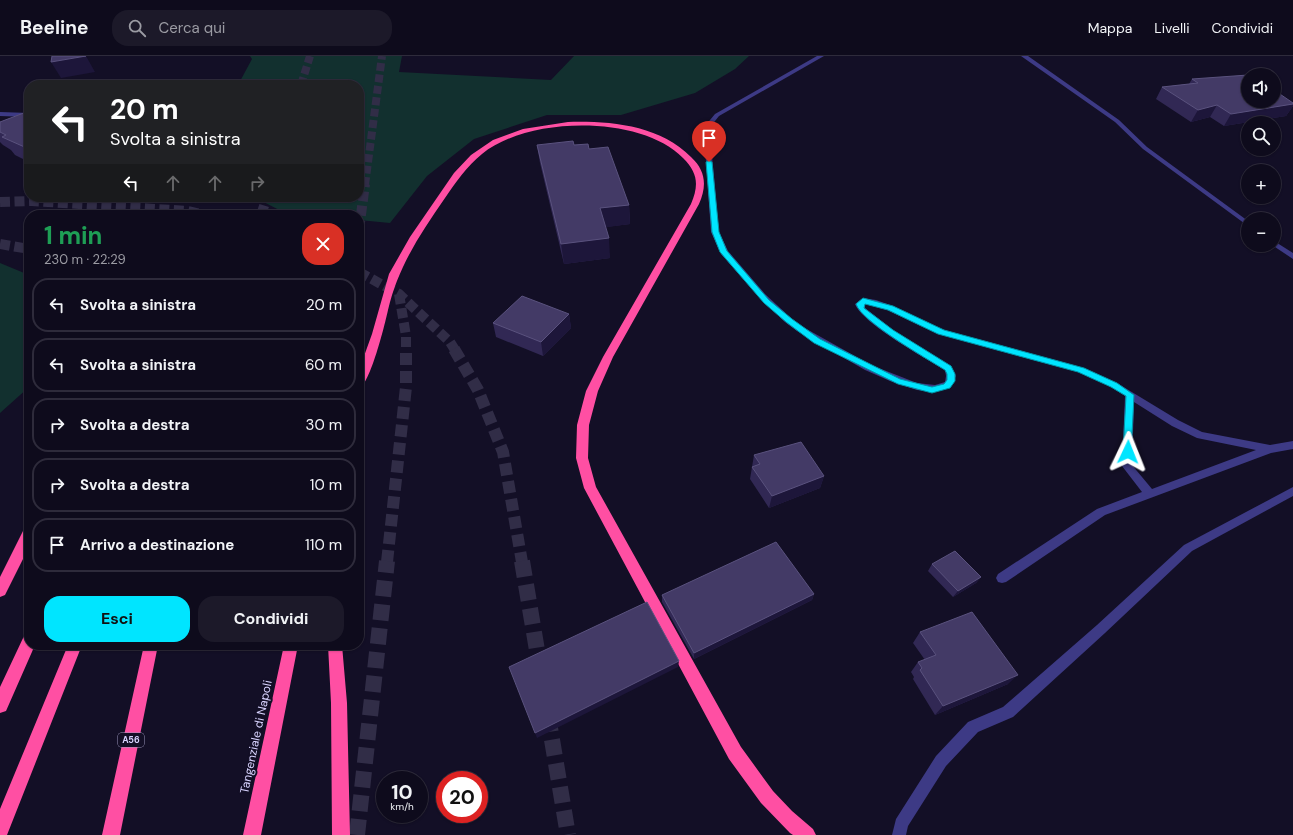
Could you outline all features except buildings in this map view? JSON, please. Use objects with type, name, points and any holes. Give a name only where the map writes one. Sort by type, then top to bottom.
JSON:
[{"type":"highway","points":[[364,370],[379,327],[393,276],[402,256],[456,175],[481,150],[509,136],[532,130],[550,126],[596,124],[618,126],[648,134],[679,149],[689,157],[696,167],[701,180],[700,192],[695,204],[608,357],[592,391],[583,425],[582,458],[590,488],[735,753],[761,790],[795,827],[807,835]]},
{"type":"highway","points":[[0,591],[24,543]]},
{"type":"highway","points":[[0,705],[25,650]]},
{"type":"highway","points":[[0,830],[73,650]]},
{"type":"highway","name":"A56","points":[[111,835],[150,650]]},
{"type":"highway","name":"Tangenziale di Napoli","points":[[252,835],[290,650]]},
{"type":"highway","points":[[335,650],[339,703],[341,835]]},
{"type":"street","points":[[821,56],[717,115],[708,126],[707,134],[715,232],[718,243],[724,252],[767,301],[789,321],[817,341],[898,381],[932,390],[947,386],[951,381],[951,374],[948,368],[890,332],[861,309],[859,304],[863,301],[890,308],[941,332],[1081,370],[1114,385],[1175,423],[1200,435],[1270,448]]},
{"type":"street","points":[[1024,56],[1117,121],[1145,148],[1241,219]]},
{"type":"street","points":[[0,114],[24,115]]},
{"type":"street","points":[[1281,248],[1293,257]]},
{"type":"street","points":[[1130,395],[1127,466],[1150,494]]},
{"type":"street","points":[[1002,578],[1101,512],[1270,448],[1293,445]]},
{"type":"street","points":[[899,835],[901,824],[941,761],[973,727],[1008,712],[1101,629],[1188,548],[1293,491]]},
{"type":"green space","points":[[250,56],[402,56],[399,72],[551,80],[574,56],[749,56],[735,69],[695,93],[621,115],[547,115],[474,139],[427,176],[390,223],[364,220],[364,210],[279,210],[264,202],[364,202],[364,80],[241,80],[252,59]]},
{"type":"green space","points":[[0,263],[24,273],[24,391],[0,413]]},
{"type":"tunnel","points":[[303,80],[310,56]]},
{"type":"tunnel","points":[[365,185],[382,56]]},
{"type":"tunnel","points":[[364,192],[365,184]]},
{"type":"tunnel","points":[[0,202],[24,201]]},
{"type":"tunnel","points":[[48,202],[172,210]]},
{"type":"tunnel","points":[[263,210],[265,202]]},
{"type":"tunnel","points":[[362,210],[363,202]]},
{"type":"tunnel","points":[[0,244],[24,248]]},
{"type":"tunnel","points":[[364,275],[399,294]]},
{"type":"tunnel","points":[[387,562],[406,387],[406,336],[399,294]]},
{"type":"tunnel","points":[[399,294],[450,342],[455,350]]},
{"type":"tunnel","points":[[454,349],[478,390],[503,452],[522,562]]},
{"type":"tunnel","points":[[357,835],[387,561]]},
{"type":"tunnel","points":[[522,561],[540,668]]},
{"type":"tunnel","points":[[548,716],[568,835]]},
{"type":"route","points":[[709,162],[715,232],[718,243],[724,252],[767,301],[789,321],[817,341],[898,381],[932,390],[941,389],[947,386],[951,381],[951,374],[948,368],[890,332],[861,309],[859,304],[863,301],[873,302],[890,308],[941,332],[1081,370],[1114,385],[1130,395],[1128,452]]}]
